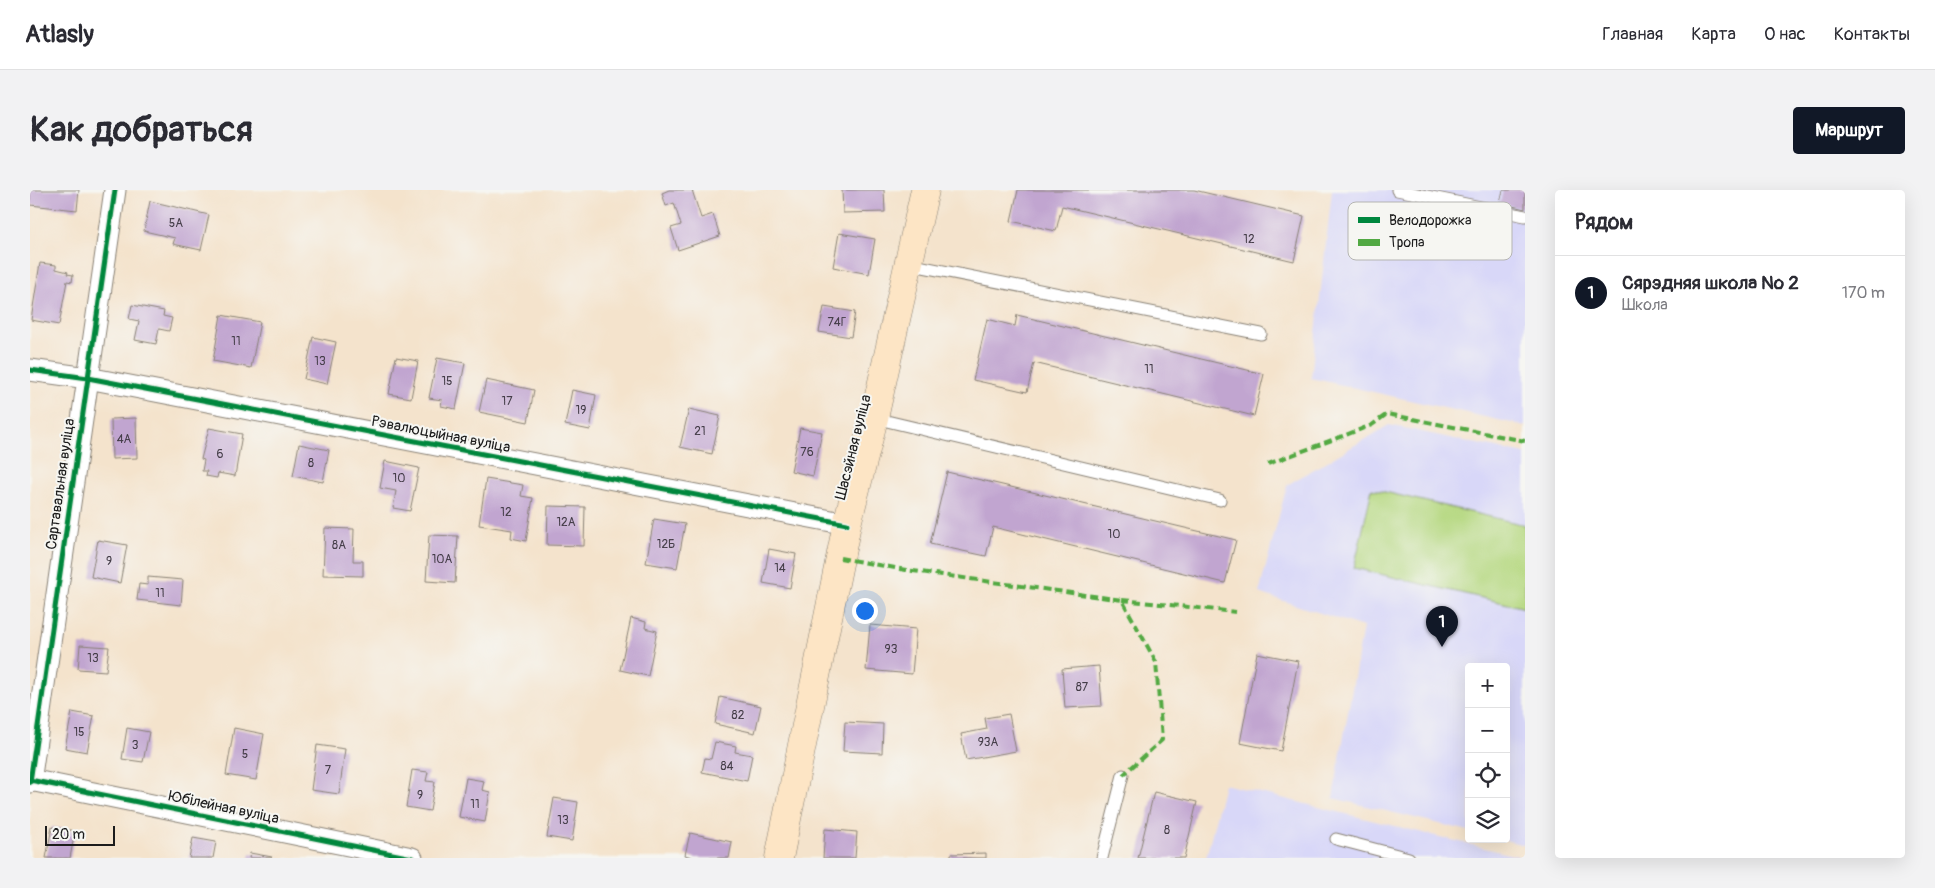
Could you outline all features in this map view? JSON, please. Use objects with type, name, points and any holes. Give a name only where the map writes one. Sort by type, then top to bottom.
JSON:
[{"type":"main road","name":"Шасэйная вуліца","points":[[779,858],[847,524],[874,418],[925,190]]},
{"type":"street","name":"Сартавальная вуліца","points":[[30,781],[115,190]]},
{"type":"street","name":"Рэвалюцыйная вуліца","points":[[30,370],[88,378],[847,524]]},
{"type":"street","name":"Юбілейная вуліца","points":[[30,781],[412,858]]},
{"type":"lane","points":[[1397,190],[1456,202]]},
{"type":"lane","points":[[1512,213],[1525,216]]},
{"type":"lane","points":[[908,264],[1261,334]]},
{"type":"lane","points":[[874,418],[1220,500]]},
{"type":"lane","points":[[1102,858],[1123,775]]},
{"type":"lane","points":[[1336,839],[1409,858]]},
{"type":"shaded area","points":[[1332,190],[1525,190],[1525,426],[1311,378]]},
{"type":"shaded area","points":[[1389,425],[1525,454],[1525,845],[1510,841],[1510,663],[1465,663],[1465,830],[1333,798],[1363,627],[1259,593],[1287,485]]},
{"type":"shaded area","points":[[1224,784],[1525,858],[1206,858]]},
{"type":"green space","points":[[1372,489],[1525,525],[1525,608],[1354,568]]},
{"type":"building","points":[[30,190],[79,190],[77,210],[30,205]]},
{"type":"building","points":[[669,190],[692,190],[701,218],[713,214],[720,236],[678,250],[671,228],[681,225],[674,203],[666,206],[662,193]]},
{"type":"building","points":[[842,190],[884,190],[885,212],[843,213]]},
{"type":"building","points":[[1018,190],[1194,190],[1304,216],[1294,261],[1062,206],[1056,231],[1011,221]]},
{"type":"building","points":[[1503,190],[1525,190],[1525,209],[1512,206],[1512,202],[1500,202]]},
{"type":"building","points":[[150,201],[209,215],[201,250],[173,244],[175,238],[144,231]]},
{"type":"building","points":[[839,233],[875,239],[869,274],[833,267]]},
{"type":"building","points":[[40,263],[56,265],[56,269],[73,275],[72,282],[67,281],[59,325],[31,320]]},
{"type":"building","points":[[132,305],[164,311],[163,316],[172,318],[169,331],[159,329],[156,344],[135,340],[139,321],[129,319]]},
{"type":"building","points":[[824,307],[855,312],[851,337],[819,332]]},
{"type":"building","points":[[221,315],[260,322],[251,368],[213,361]]},
{"type":"building","points":[[1017,315],[1264,374],[1254,416],[1034,363],[1027,392],[973,380],[987,319],[1015,326]]},
{"type":"building","points":[[313,337],[336,342],[327,384],[304,379]]},
{"type":"building","points":[[396,357],[418,361],[411,398],[389,394]]},
{"type":"building","points":[[437,358],[465,363],[456,409],[441,406],[442,400],[429,398]]},
{"type":"building","points":[[486,380],[534,390],[528,422],[479,412]]},
{"type":"building","points":[[572,390],[596,395],[590,430],[565,425]]},
{"type":"building","points":[[689,409],[720,416],[712,454],[680,447]]},
{"type":"building","points":[[136,418],[137,458],[112,459],[111,419]]},
{"type":"building","points":[[209,428],[242,434],[235,476],[218,473],[217,478],[206,476],[207,471],[202,471],[204,460],[201,459]]},
{"type":"building","points":[[800,428],[822,432],[813,476],[791,471]]},
{"type":"building","points":[[299,444],[329,450],[323,482],[293,476]]},
{"type":"building","points":[[385,461],[419,468],[410,511],[393,508],[396,491],[380,488]]},
{"type":"building","points":[[947,472],[1236,540],[1225,583],[993,527],[986,556],[930,544]]},
{"type":"building","points":[[486,479],[523,485],[521,496],[533,498],[526,541],[511,538],[512,530],[479,525]]},
{"type":"building","points":[[548,506],[585,507],[584,546],[547,545]]},
{"type":"building","points":[[654,519],[685,524],[677,568],[646,563]]},
{"type":"building","points":[[325,528],[354,529],[353,561],[363,561],[363,576],[323,575]]},
{"type":"building","points":[[429,535],[458,536],[455,583],[426,581]]},
{"type":"building","points":[[98,540],[127,545],[120,583],[91,577]]},
{"type":"building","points":[[769,549],[796,554],[790,588],[763,583]]},
{"type":"building","points":[[148,577],[183,580],[181,605],[137,600],[139,584],[148,585]]},
{"type":"building","points":[[631,618],[646,622],[645,628],[657,631],[648,676],[620,670]]},
{"type":"building","points":[[870,625],[916,629],[912,674],[866,670]]},
{"type":"building","points":[[80,645],[109,647],[106,671],[78,669]]},
{"type":"building","points":[[1257,653],[1298,661],[1281,751],[1240,743]]},
{"type":"building","points":[[1099,666],[1102,706],[1065,708],[1062,669]]},
{"type":"building","points":[[720,697],[761,706],[755,733],[715,724]]},
{"type":"building","points":[[72,712],[94,716],[87,752],[65,748]]},
{"type":"building","points":[[1009,714],[1016,751],[966,760],[961,734],[987,729],[985,718]]},
{"type":"building","points":[[845,722],[883,724],[882,753],[843,751]]},
{"type":"building","points":[[127,728],[149,732],[143,762],[122,759]]},
{"type":"building","points":[[234,728],[264,734],[256,780],[226,775]]},
{"type":"building","points":[[715,742],[736,746],[735,752],[752,755],[747,781],[702,772],[705,758],[711,759]]},
{"type":"building","points":[[317,745],[345,749],[339,794],[311,790]]},
{"type":"building","points":[[412,770],[428,772],[426,781],[435,782],[430,811],[406,807]]},
{"type":"building","points":[[466,778],[484,781],[482,790],[490,792],[485,822],[459,817]]},
{"type":"building","points":[[1154,792],[1197,802],[1184,858],[1138,858]]},
{"type":"building","points":[[554,798],[578,802],[572,841],[547,837]]},
{"type":"building","points":[[52,827],[75,831],[70,858],[46,858]]},
{"type":"building","points":[[825,829],[857,832],[855,858],[823,858]]},
{"type":"building","points":[[690,833],[732,842],[729,858],[695,858],[685,855]]},
{"type":"building","points":[[193,838],[216,842],[213,858],[189,858]]},
{"type":"building","points":[[250,853],[272,857],[249,858]]},
{"type":"building","points":[[986,853],[986,858],[951,858],[951,854]]},
{"type":"marked path","points":[[1268,464],[1372,425],[1387,414],[1525,441]]},
{"type":"marked path","points":[[840,558],[906,570],[1122,600],[1156,662],[1162,740],[1123,775]]},
{"type":"marked path","points":[[1122,600],[1236,612]]},
{"type":"cycle path","points":[[30,782],[115,190]]},
{"type":"cycle path","points":[[30,370],[88,378],[847,524]]},
{"type":"cycle path","points":[[30,780],[412,858]]},
{"type":"place","name":"Сярэдняя школа № 2","points":[[1442,647]]}]
